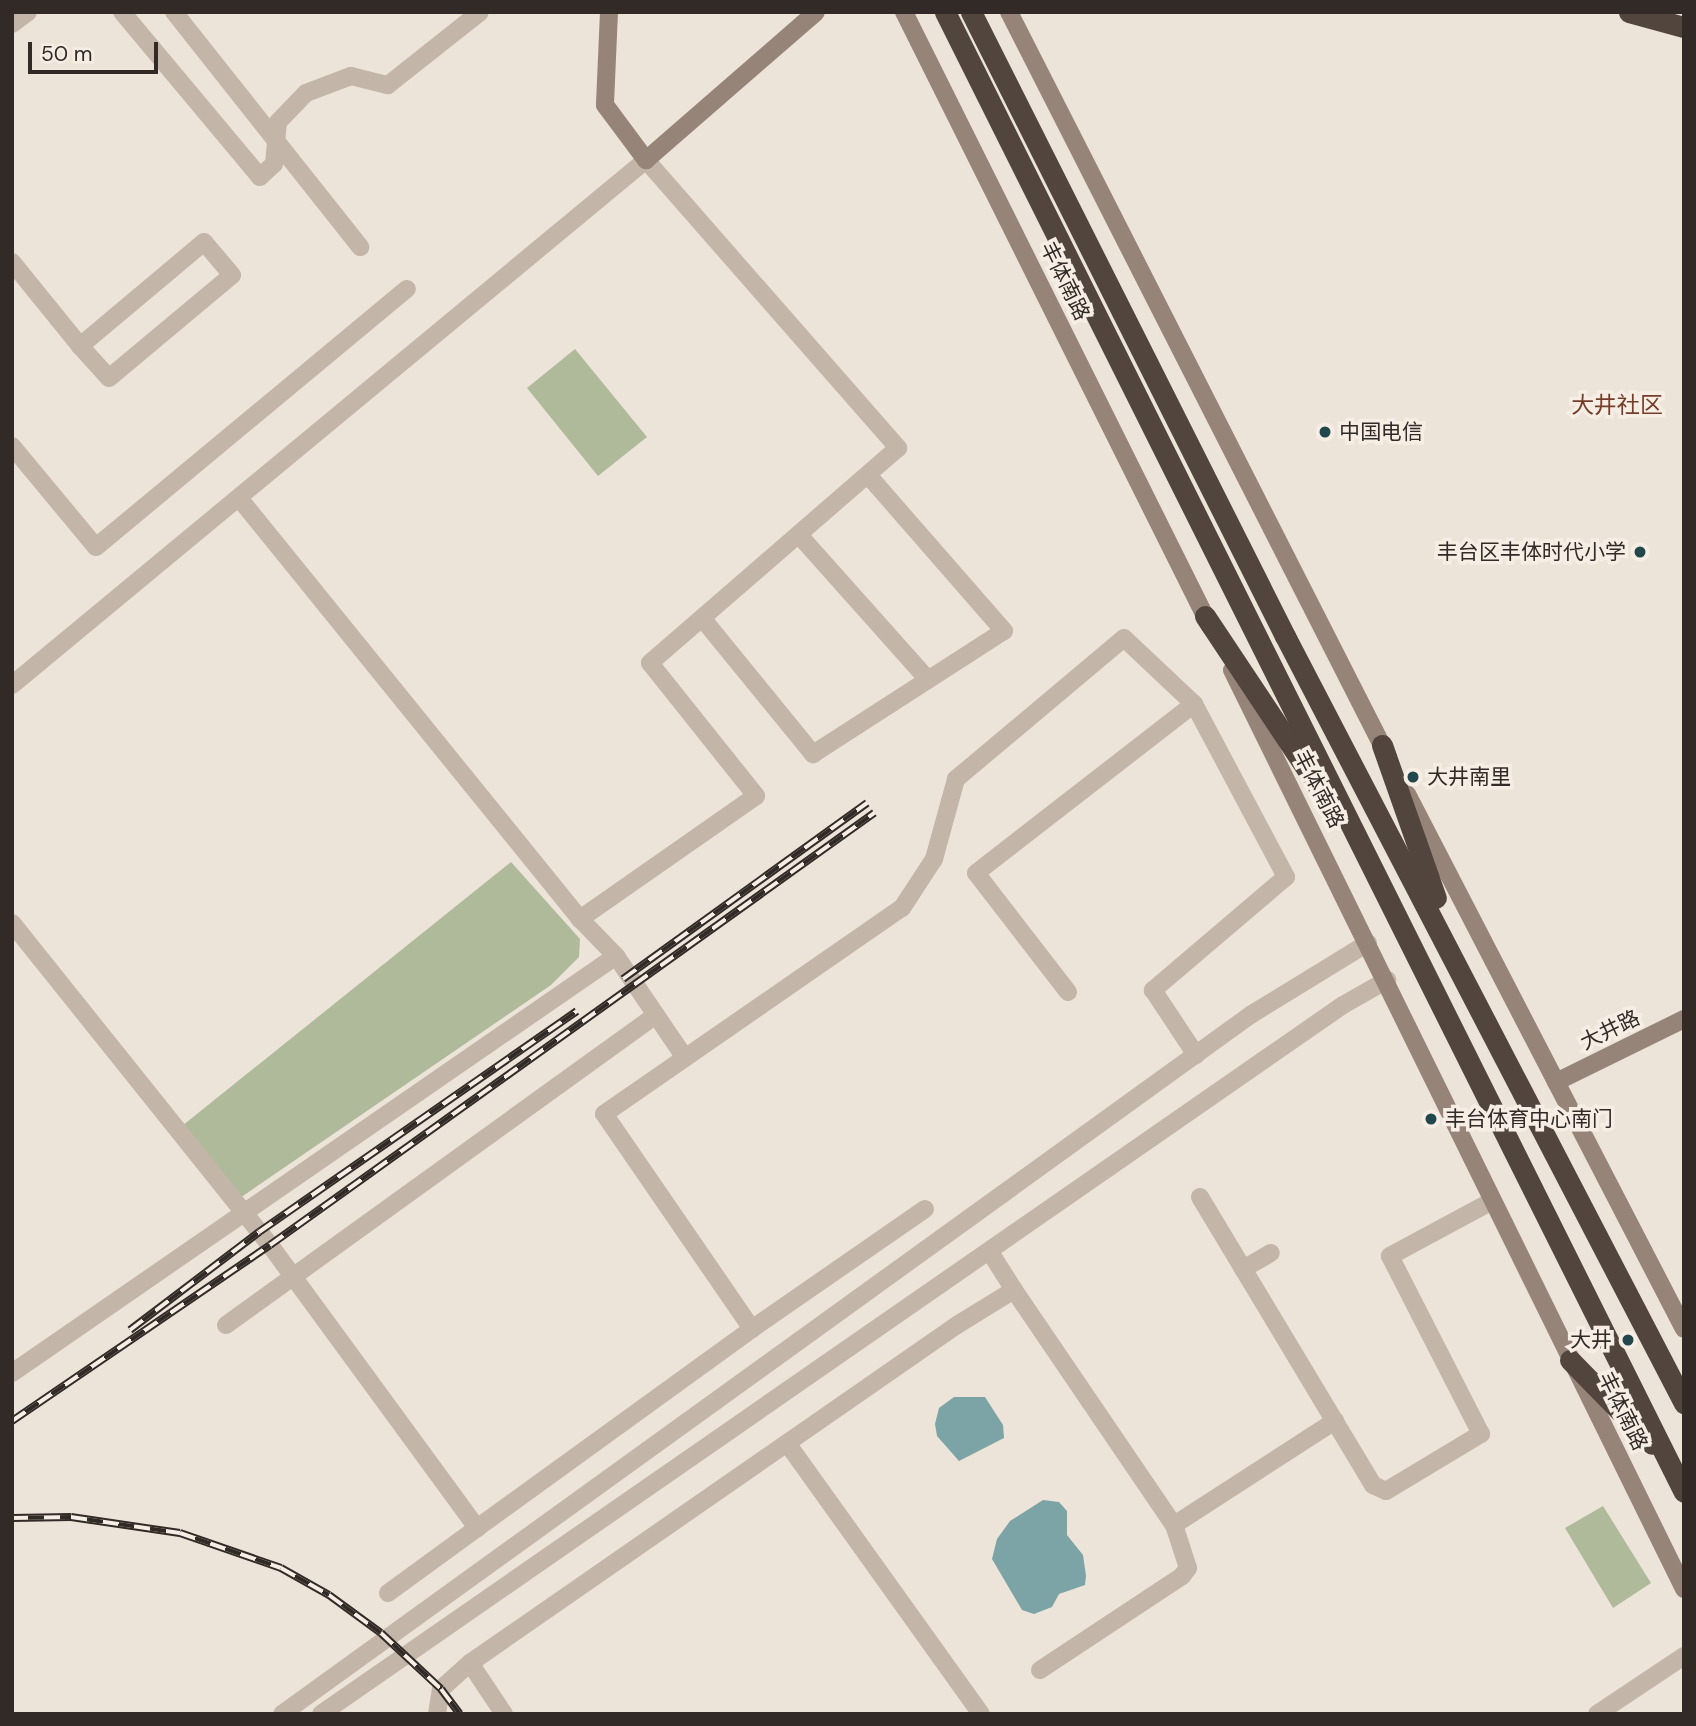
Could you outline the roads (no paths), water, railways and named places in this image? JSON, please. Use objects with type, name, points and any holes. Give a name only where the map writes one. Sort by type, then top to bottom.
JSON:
[{"type":"highway","name":"丰体南路","points":[[945,12],[968,66],[1379,876],[1684,1492]]},
{"type":"highway","name":"丰体南路","points":[[971,12],[1284,636],[1460,966],[1684,1403]]},
{"type":"highway","points":[[1629,12],[1684,27]]},
{"type":"highway","points":[[1205,616],[1379,876]]},
{"type":"highway","points":[[1382,745],[1460,966]]},
{"type":"highway","points":[[1570,1360],[1668,1461]]},
{"type":"street","points":[[12,24],[28,12]]},
{"type":"street","points":[[122,12],[260,177],[274,164],[278,122],[306,93],[351,76],[388,85],[480,12]]},
{"type":"street","points":[[174,12],[360,247]]},
{"type":"street","points":[[580,919],[756,796],[650,663],[898,448],[646,160],[605,105],[609,12]]},
{"type":"street","points":[[12,685],[646,160],[816,12]]},
{"type":"street","name":"丰体南路","points":[[904,12],[1387,980],[1492,1201],[1684,1589]]},
{"type":"street","points":[[1009,12],[1382,745],[1684,1329]]},
{"type":"street","points":[[12,262],[80,346],[109,378],[232,275],[204,242],[80,346]]},
{"type":"street","points":[[12,446],[96,547],[407,289]]},
{"type":"street","points":[[702,618],[813,754],[1004,631],[868,475]]},
{"type":"street","points":[[239,498],[580,919],[616,956],[685,1058]]},
{"type":"street","points":[[799,535],[928,680]]},
{"type":"street","points":[[752,1329],[604,1114],[902,908],[934,859],[956,779],[1124,638],[1194,704],[1286,877],[1153,990],[1196,1055]]},
{"type":"street","points":[[1068,992],[976,873],[1194,704]]},
{"type":"street","points":[[12,923],[293,1277],[477,1528]]},
{"type":"street","points":[[282,1714],[1196,1055],[1368,943]]},
{"type":"street","points":[[12,1373],[616,956]]},
{"type":"street","points":[[321,1714],[1343,1005],[1387,980]]},
{"type":"street","points":[[226,1325],[656,1015]]},
{"type":"street","name":"大井路","points":[[1556,1082],[1684,1019]]},
{"type":"street","points":[[1200,1197],[1373,1485],[1386,1491],[1481,1434],[1390,1256],[1492,1201]]},
{"type":"street","points":[[388,1593],[752,1329],[925,1209]]},
{"type":"street","points":[[990,1252],[1174,1525],[1188,1568],[1182,1576],[1040,1670]]},
{"type":"street","points":[[1243,1269],[1271,1253]]},
{"type":"street","points":[[437,1714],[441,1689],[470,1664],[787,1443],[1014,1290]]},
{"type":"street","points":[[1174,1525],[1335,1421]]},
{"type":"street","points":[[787,1443],[981,1714]]},
{"type":"street","points":[[1597,1714],[1684,1656]]},
{"type":"street","points":[[470,1664],[504,1714]]},
{"type":"water","points":[[954,1397],[985,1397],[1003,1425],[1004,1438],[959,1461],[937,1436],[935,1424],[939,1408]]},
{"type":"water","points":[[1043,1500],[1059,1502],[1067,1511],[1067,1535],[1083,1555],[1086,1576],[1085,1585],[1059,1594],[1052,1607],[1034,1614],[1022,1610],[992,1559],[997,1539],[1010,1521]]},
{"type":"railway","points":[[623,979],[867,803]]},
{"type":"railway","points":[[12,1421],[270,1245],[874,813]]},
{"type":"railway","points":[[130,1330],[259,1232],[577,1011]]},
{"type":"railway","points":[[12,1518],[71,1517],[180,1533],[281,1568],[329,1595],[381,1633],[441,1689],[460,1714]]},
{"type":"place","name":"中国电信","points":[[1325,432]]},
{"type":"place","name":"丰台区丰体时代小学","points":[[1640,552]]},
{"type":"place","name":"大井南里","points":[[1413,777]]},
{"type":"place","name":"丰台体育中心南门","points":[[1431,1119]]},
{"type":"place","name":"大井","points":[[1628,1340]]},
{"type":"district","name":"大井社区","points":[[1617,405]]}]
